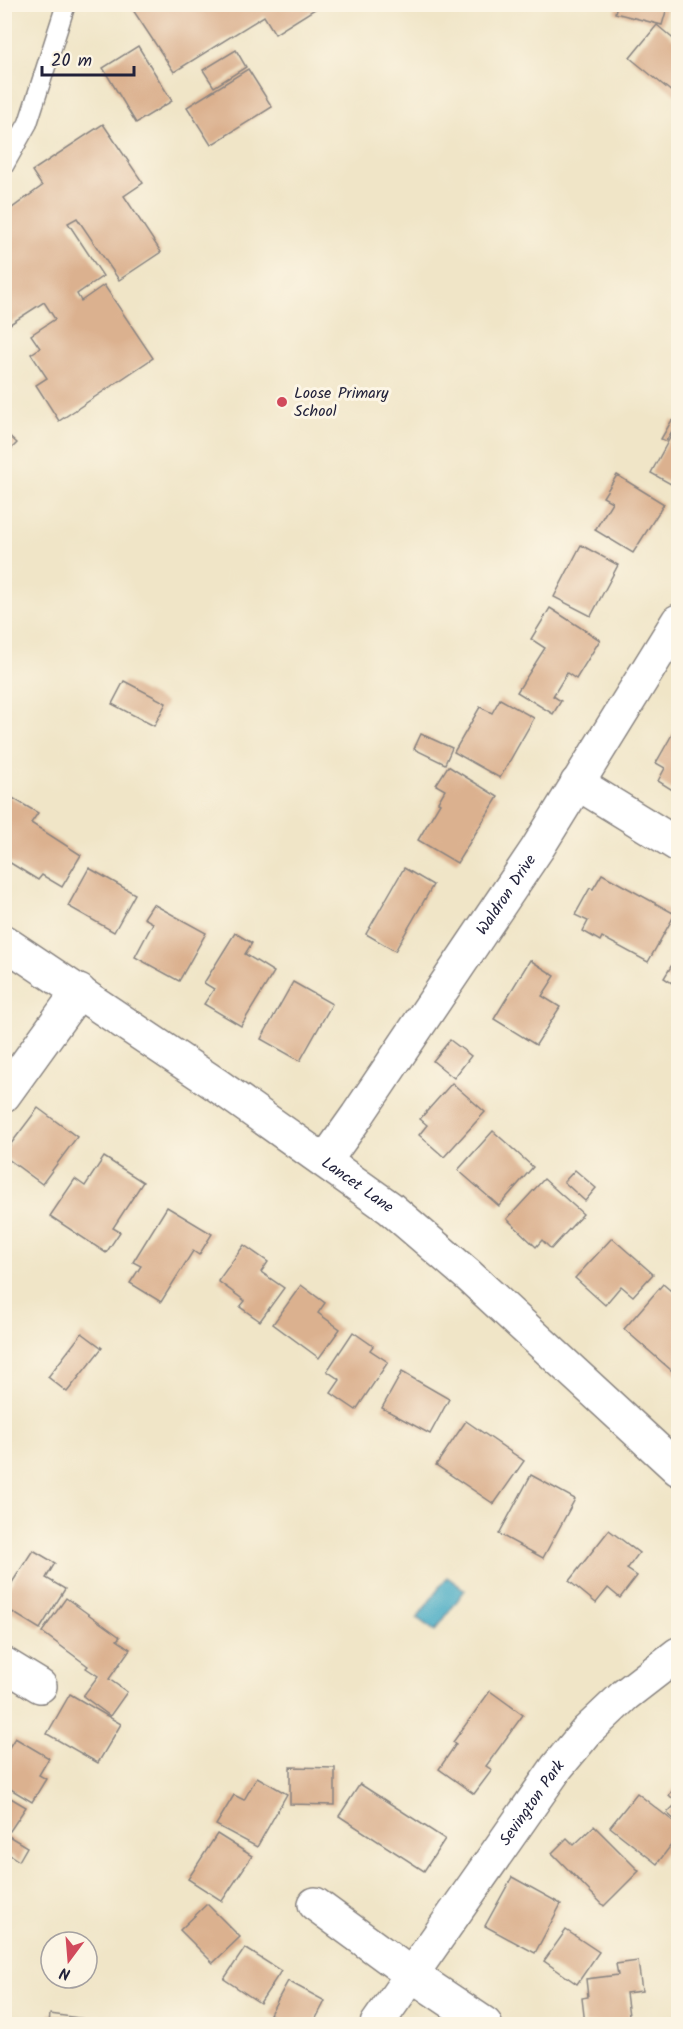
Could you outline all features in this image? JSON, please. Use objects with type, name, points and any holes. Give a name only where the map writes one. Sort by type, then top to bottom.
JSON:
[{"type":"street","name":"Waldron Drive","points":[[324,1161],[357,1116],[537,849],[678,621]]},
{"type":"street","points":[[577,783],[678,845]]},
{"type":"street","name":"Lancet Lane","points":[[4,942],[79,991],[390,1208],[468,1275],[678,1469]]},
{"type":"street","points":[[4,1095],[79,991]]},
{"type":"street","name":"Sevington Park","points":[[377,2025],[557,1767],[587,1731],[625,1695],[678,1654]]},
{"type":"street","points":[[4,1664],[40,1686]]},
{"type":"street","points":[[315,1904],[484,2025]]},
{"type":"lane","points":[[4,166],[28,123],[66,4]]},
{"type":"water","points":[[447,1577],[465,1590],[435,1631],[417,1618]]},
{"type":"building","points":[[129,4],[323,4],[275,34],[264,16],[174,72]]},
{"type":"building","points":[[617,4],[653,4],[667,8],[662,25],[615,13]]},
{"type":"building","points":[[657,25],[678,43],[678,97],[630,58]]},
{"type":"building","points":[[138,46],[172,101],[136,123],[103,68]]},
{"type":"building","points":[[236,50],[246,67],[214,87],[203,70]]},
{"type":"building","points":[[248,69],[272,107],[211,145],[187,107]]},
{"type":"building","points":[[103,124],[143,183],[124,196],[161,252],[119,280],[77,218],[68,223],[103,276],[77,294],[81,301],[104,285],[153,358],[59,421],[36,385],[47,378],[31,354],[40,348],[31,335],[55,319],[44,302],[4,328],[4,214],[42,186],[32,171]]},
{"type":"building","points":[[672,420],[677,423],[666,441],[661,439]]},
{"type":"building","points":[[678,423],[678,488],[651,473]]},
{"type":"building","points":[[4,431],[17,443],[4,456]]},
{"type":"building","points":[[617,475],[664,504],[633,553],[595,530],[612,502],[603,497]]},
{"type":"building","points":[[581,545],[618,565],[591,616],[554,597]]},
{"type":"building","points":[[550,608],[600,640],[576,679],[567,673],[553,696],[561,701],[553,714],[517,692],[545,648],[531,639]]},
{"type":"building","points":[[124,681],[166,703],[154,726],[112,704]]},
{"type":"building","points":[[500,699],[534,718],[500,778],[454,752],[480,707],[492,713]]},
{"type":"building","points":[[678,724],[678,784],[674,791],[658,781],[665,768],[656,763]]},
{"type":"building","points":[[421,734],[452,748],[445,764],[414,749]]},
{"type":"building","points":[[448,766],[498,797],[457,863],[418,840],[440,803],[438,802],[445,790],[436,785]]},
{"type":"building","points":[[4,793],[38,813],[31,823],[81,855],[62,887],[42,875],[38,880],[4,859]]},
{"type":"building","points":[[89,868],[135,894],[114,932],[68,906]]},
{"type":"building","points":[[404,868],[433,885],[395,951],[366,934]]},
{"type":"building","points":[[602,874],[675,914],[648,962],[602,937],[600,941],[583,931],[588,921],[575,915],[590,888],[593,889]]},
{"type":"building","points":[[153,904],[206,933],[179,981],[135,957],[153,923],[144,918]]},
{"type":"building","points":[[235,933],[252,943],[245,954],[274,972],[241,1026],[204,1004],[214,989],[204,983]]},
{"type":"building","points":[[678,955],[678,987],[664,978]]},
{"type":"building","points":[[530,960],[555,976],[542,996],[560,1007],[536,1045],[494,1019]]},
{"type":"building","points":[[293,982],[332,1004],[300,1061],[261,1039]]},
{"type":"building","points":[[450,1040],[471,1056],[454,1078],[433,1061]]},
{"type":"building","points":[[452,1083],[485,1112],[444,1157],[419,1135],[427,1125],[420,1119]]},
{"type":"building","points":[[38,1108],[77,1137],[42,1184],[4,1156]]},
{"type":"building","points":[[493,1131],[533,1167],[499,1206],[458,1170]]},
{"type":"building","points":[[104,1157],[143,1182],[113,1228],[120,1232],[106,1253],[50,1216],[75,1179],[85,1186]]},
{"type":"building","points":[[575,1170],[596,1188],[585,1201],[564,1182]]},
{"type":"building","points":[[544,1179],[583,1214],[551,1249],[542,1240],[536,1247],[507,1219]]},
{"type":"building","points":[[167,1207],[212,1234],[199,1255],[193,1251],[161,1302],[130,1283],[141,1266],[133,1262]]},
{"type":"building","points":[[612,1238],[653,1274],[633,1296],[621,1286],[605,1305],[575,1278]]},
{"type":"building","points":[[244,1245],[268,1262],[261,1272],[284,1288],[260,1321],[240,1307],[245,1301],[218,1281]]},
{"type":"building","points":[[663,1284],[678,1297],[678,1376],[624,1329]]},
{"type":"building","points":[[301,1285],[325,1303],[318,1313],[340,1329],[319,1358],[273,1324]]},
{"type":"building","points":[[353,1332],[373,1346],[370,1350],[388,1362],[356,1410],[331,1393],[340,1380],[327,1371]]},
{"type":"building","points":[[82,1333],[102,1348],[67,1392],[48,1377]]},
{"type":"building","points":[[402,1372],[449,1399],[430,1434],[382,1408]]},
{"type":"building","points":[[466,1421],[524,1461],[494,1504],[436,1465]]},
{"type":"building","points":[[531,1475],[575,1499],[543,1558],[499,1534]]},
{"type":"building","points":[[609,1530],[639,1553],[627,1569],[637,1576],[620,1598],[608,1588],[596,1603],[569,1581]]},
{"type":"building","points":[[33,1550],[55,1563],[46,1578],[65,1589],[40,1629],[4,1607],[4,1595]]},
{"type":"building","points":[[66,1598],[120,1637],[117,1640],[130,1649],[109,1679],[127,1692],[110,1716],[83,1696],[98,1676],[42,1632]]},
{"type":"building","points":[[490,1691],[523,1715],[486,1766],[492,1770],[474,1794],[439,1769],[456,1744],[453,1742]]},
{"type":"building","points":[[70,1694],[121,1724],[98,1763],[47,1734]]},
{"type":"building","points":[[15,1738],[49,1758],[39,1775],[46,1779],[32,1802],[4,1785],[4,1755]]},
{"type":"building","points":[[290,1767],[335,1768],[335,1805],[290,1804]]},
{"type":"building","points":[[257,1777],[287,1794],[257,1847],[216,1825],[234,1795],[244,1800]]},
{"type":"building","points":[[360,1784],[445,1839],[424,1871],[339,1816]]},
{"type":"building","points":[[678,1784],[678,1823],[667,1813],[677,1803],[669,1795]]},
{"type":"building","points":[[637,1793],[678,1825],[678,1836],[657,1864],[610,1827]]},
{"type":"building","points":[[4,1794],[26,1807],[10,1831],[4,1828]]},
{"type":"building","points":[[594,1826],[639,1871],[604,1906],[552,1853],[567,1838],[574,1845]]},
{"type":"building","points":[[217,1834],[252,1856],[222,1901],[188,1879]]},
{"type":"building","points":[[7,1835],[27,1847],[19,1861],[7,1853],[4,1858],[4,1840]]},
{"type":"building","points":[[512,1877],[561,1904],[535,1953],[485,1926]]},
{"type":"building","points":[[207,1904],[240,1937],[213,1963],[180,1930]]},
{"type":"building","points":[[566,1930],[599,1952],[577,1984],[544,1961]]},
{"type":"building","points":[[245,1948],[281,1971],[260,2003],[224,1979]]},
{"type":"building","points":[[638,1961],[642,1991],[626,1993],[630,2023],[585,2024],[582,1998],[588,1997],[586,1979],[618,1975],[616,1964]]},
{"type":"building","points":[[288,1981],[325,2001],[313,2024],[290,2024],[270,2014]]},
{"type":"building","points":[[50,2014],[101,2021],[100,2024],[49,2024]]},
{"type":"place","name":"Loose Primary School","points":[[282,402]]}]
